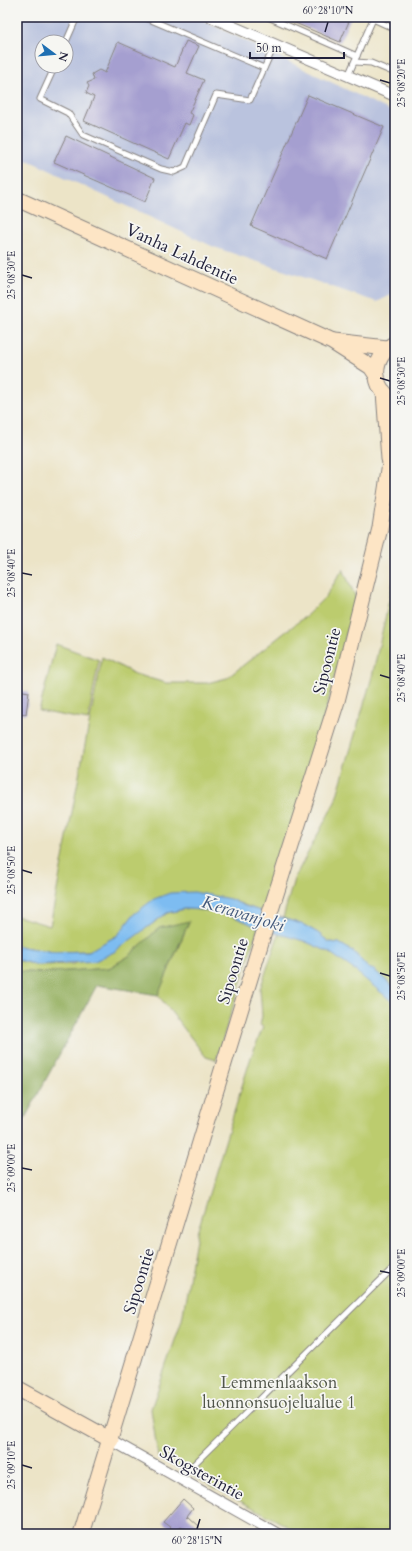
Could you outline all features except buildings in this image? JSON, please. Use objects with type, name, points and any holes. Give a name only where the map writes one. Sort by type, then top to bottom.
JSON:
[{"type":"main road","name":"Vanha Lahdentie","points":[[17,199],[332,342],[371,367],[377,376]]},
{"type":"main road","name":"Vanha Lahdentie","points":[[332,342],[391,346]]},
{"type":"main road","points":[[377,376],[377,368],[380,357],[391,346]]},
{"type":"main road","name":"Sipoontie","points":[[377,376],[379,384],[389,397],[390,463]]},
{"type":"main road","name":"Sipoontie","points":[[81,1534],[111,1440],[258,953],[337,701],[380,528],[390,463],[395,446]]},
{"type":"main road","points":[[17,1388],[111,1440]]},
{"type":"street","points":[[218,18],[395,96]]},
{"type":"street","name":"Skogsterintie","points":[[111,1440],[278,1534]]},
{"type":"lane","points":[[70,34],[77,17]]},
{"type":"lane","points":[[144,17],[264,68]]},
{"type":"lane","points":[[268,17],[357,56]]},
{"type":"lane","points":[[348,76],[372,18],[395,29]]},
{"type":"lane","points":[[51,74],[40,100],[68,113],[83,135],[161,170],[174,172],[185,167],[216,95],[250,100],[275,44]]},
{"type":"lane","points":[[355,62],[371,63],[395,73]]},
{"type":"lane","points":[[180,1478],[395,1266]]},
{"type":"shaded area","points":[[17,17],[196,17],[395,113],[395,293],[377,302],[214,247],[17,155]]},
{"type":"green space","points":[[343,569],[356,598],[279,883],[270,877],[271,883],[263,912],[235,901],[218,897],[134,914],[118,935],[89,951],[54,952],[17,946],[17,916],[50,926],[102,657],[135,674],[166,683],[207,683],[227,678],[307,615],[326,596]]},
{"type":"green space","points":[[395,574],[395,988],[374,970],[368,968],[354,952],[339,943],[329,942],[318,933],[304,925],[283,918],[294,879],[335,802],[372,677]]},
{"type":"green space","points":[[56,644],[99,660],[88,720],[39,711]]},
{"type":"green space","points":[[184,909],[204,910],[231,916],[258,928],[216,1060],[206,1057],[158,995],[189,922],[159,928],[129,956],[109,968],[41,973],[17,971],[17,960],[38,965],[74,964],[148,927],[167,913]]},
{"type":"green space","points":[[189,921],[158,995],[97,985],[17,1133],[17,971],[41,973],[109,968],[129,956],[159,928]]},
{"type":"green space","name":"Lemmenlaakson luonnonsuojelualue 1","points":[[279,933],[311,944],[339,958],[356,970],[395,1004],[395,1534],[302,1534],[158,1457],[151,1409],[182,1320],[197,1233],[251,1057],[263,1027],[260,1025],[262,1016],[260,989]]},
{"type":"water","name":"Keravanjoki","points":[[194,892],[230,899],[245,906],[304,925],[318,933],[329,942],[339,943],[354,952],[368,968],[374,970],[395,988],[395,1004],[353,969],[329,952],[304,941],[258,928],[245,921],[226,914],[209,910],[184,909],[167,913],[114,952],[95,961],[38,965],[17,960],[17,946],[54,952],[89,951],[118,935],[134,914],[154,899],[170,893]]}]
